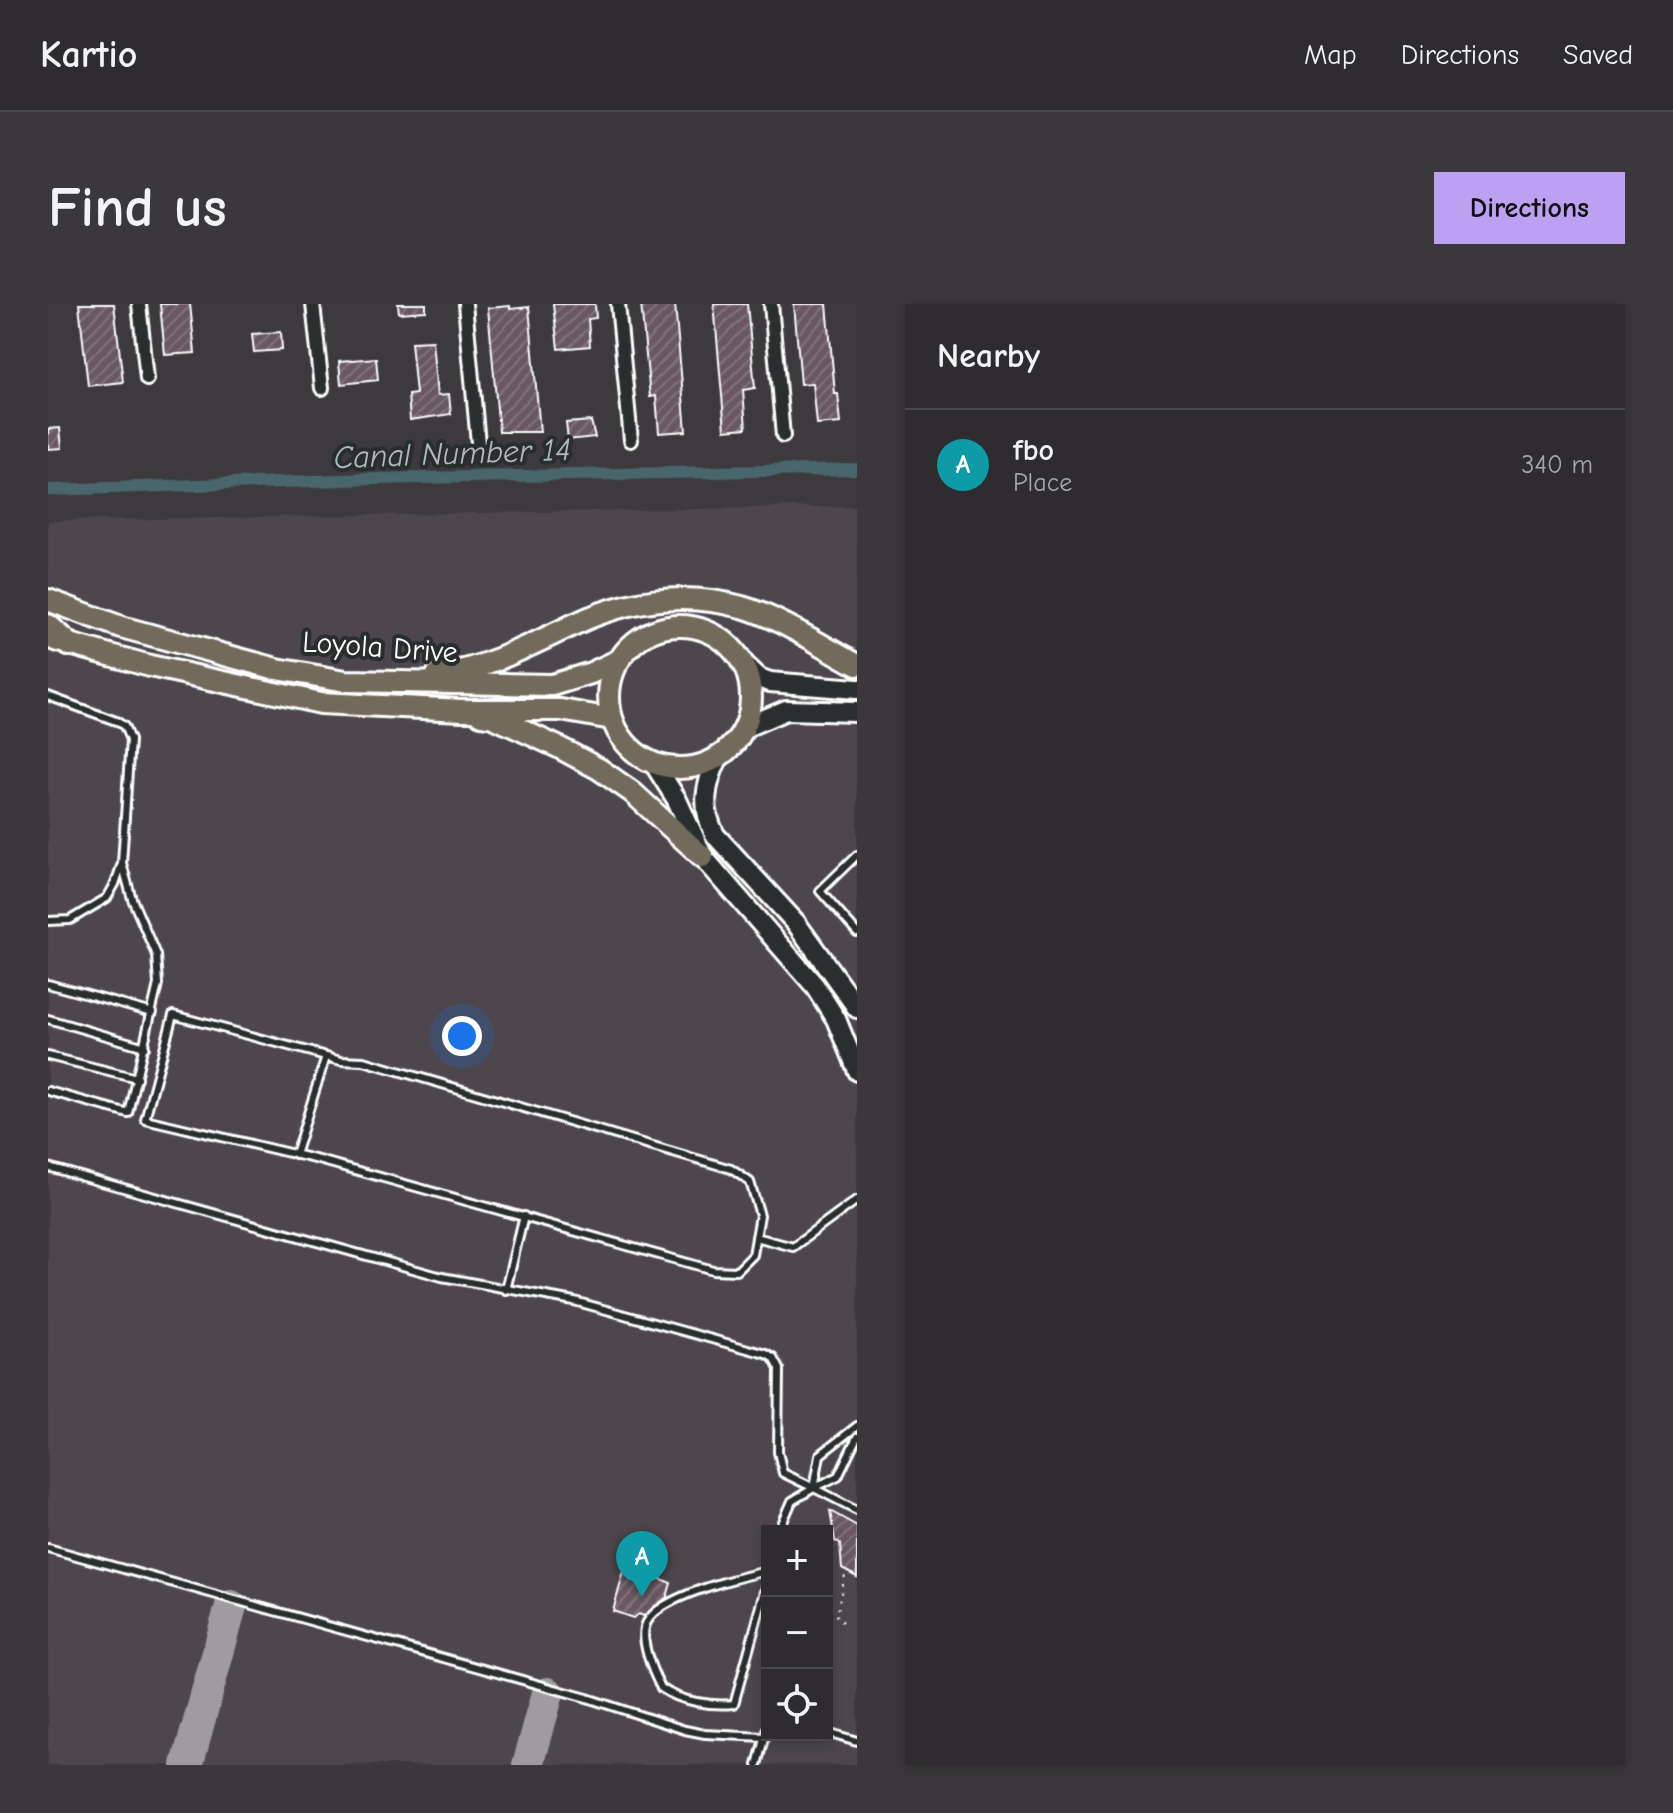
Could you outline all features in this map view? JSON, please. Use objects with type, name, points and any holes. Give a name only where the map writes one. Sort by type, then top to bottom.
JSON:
[{"type":"highway","points":[[48,626],[59,641]]},
{"type":"main road","points":[[382,682],[447,674],[487,663],[524,649],[593,615],[632,603],[660,599],[691,599],[744,608],[857,665]]},
{"type":"main road","name":"Loyola Drive","points":[[48,600],[121,627],[319,678],[552,685],[619,660]]},
{"type":"main road","points":[[744,664],[751,684],[752,706],[746,727],[734,745],[718,758],[698,767],[676,769],[655,765],[636,754],[621,739],[608,699],[619,660],[632,644],[650,632],[671,626],[693,627],[713,634],[731,647],[759,678],[770,682],[857,689]]},
{"type":"main road","name":"Loyola Drive","points":[[59,641],[150,666],[321,703],[462,710],[561,710],[612,719]]},
{"type":"main road","points":[[462,710],[493,717],[558,747],[599,769],[632,792],[703,857],[815,986],[836,1019],[857,1071]]},
{"type":"main road","points":[[746,727],[786,710],[857,712]]},
{"type":"main road","points":[[718,758],[706,787],[705,800],[708,820],[715,835],[796,923],[857,1008]]},
{"type":"main road","points":[[655,765],[677,800],[703,857]]},
{"type":"street","points":[[139,304],[147,379]]},
{"type":"street","points":[[313,304],[322,388]]},
{"type":"street","points":[[465,304],[478,443]]},
{"type":"street","points":[[618,304],[631,440]]},
{"type":"street","points":[[771,304],[783,436]]},
{"type":"lane","points":[[48,696],[116,721],[128,732],[130,740],[122,863],[115,884],[107,898],[70,920],[48,921]]},
{"type":"lane","points":[[857,855],[820,891],[857,933]]},
{"type":"lane","points":[[849,862],[857,871]]},
{"type":"lane","points":[[48,1091],[128,1113],[158,984],[156,955],[132,899],[122,863]]},
{"type":"lane","points":[[48,984],[153,1013]]},
{"type":"lane","points":[[173,1015],[326,1056],[364,1061],[731,1169],[750,1182],[760,1215],[753,1255],[737,1271],[713,1270],[295,1155],[145,1119],[173,1015]]},
{"type":"lane","points":[[48,1019],[145,1047]]},
{"type":"lane","points":[[48,1056],[137,1078]]},
{"type":"lane","points":[[295,1155],[326,1056]]},
{"type":"lane","points":[[48,1167],[442,1277],[605,1308],[773,1358],[779,1369],[778,1452],[783,1473],[857,1510]]},
{"type":"lane","points":[[756,1237],[793,1247],[857,1200]]},
{"type":"lane","points":[[506,1290],[524,1216]]},
{"type":"lane","points":[[814,1488],[820,1455],[857,1426]]},
{"type":"lane","points":[[782,1525],[792,1501],[838,1476],[857,1437]]},
{"type":"lane","points":[[48,1548],[587,1698],[685,1730],[761,1737]]},
{"type":"lane","points":[[761,1572],[687,1595],[649,1618],[646,1642],[661,1688],[714,1705],[734,1704],[763,1597]]},
{"type":"lane","points":[[833,1734],[857,1741]]},
{"type":"lane","points":[[757,1765],[763,1741]]},
{"type":"path","points":[[842,1623],[836,1616],[846,1571]]},
{"type":"shaded area","points":[[857,506],[857,1765],[48,1765],[48,521]]},
{"type":"building","points":[[79,304],[114,304],[123,382],[88,386]]},
{"type":"building","points":[[160,304],[190,304],[195,353],[165,355]]},
{"type":"building","points":[[398,304],[426,304],[426,311],[399,313]]},
{"type":"building","points":[[553,304],[595,304],[596,318],[588,319],[590,346],[558,349]]},
{"type":"building","points":[[641,304],[675,304],[686,431],[659,433],[656,396],[650,397]]},
{"type":"building","points":[[714,304],[747,304],[755,388],[743,390],[746,428],[725,430]]},
{"type":"building","points":[[794,304],[827,304],[835,394],[838,394],[841,423],[817,425],[813,383],[801,384]]},
{"type":"building","points":[[510,306],[510,309],[529,307],[540,432],[499,432],[488,308]]},
{"type":"building","points":[[281,332],[282,350],[254,352],[252,334]]},
{"type":"building","points":[[433,341],[438,395],[449,394],[451,414],[410,420],[408,395],[416,394],[411,342]]},
{"type":"building","points":[[376,358],[378,380],[341,384],[339,361]]},
{"type":"building","points":[[591,421],[595,437],[568,440],[566,423]]},
{"type":"building","points":[[60,428],[62,448],[48,449],[48,429]]},
{"type":"building","points":[[830,1511],[857,1526],[857,1577],[842,1569],[840,1544],[835,1541]]},
{"type":"building","points":[[626,1564],[661,1574],[661,1579],[671,1583],[667,1597],[644,1616],[639,1614],[633,1618],[613,1611]]},
{"type":"waterway","name":"Canal Number 14","points":[[48,490],[373,479],[857,469]]},
{"type":"taxiway","points":[[187,1765],[231,1606]]},
{"type":"taxiway","points":[[528,1765],[548,1693]]},
{"type":"place","name":"fbo","points":[[642,1597]]}]
